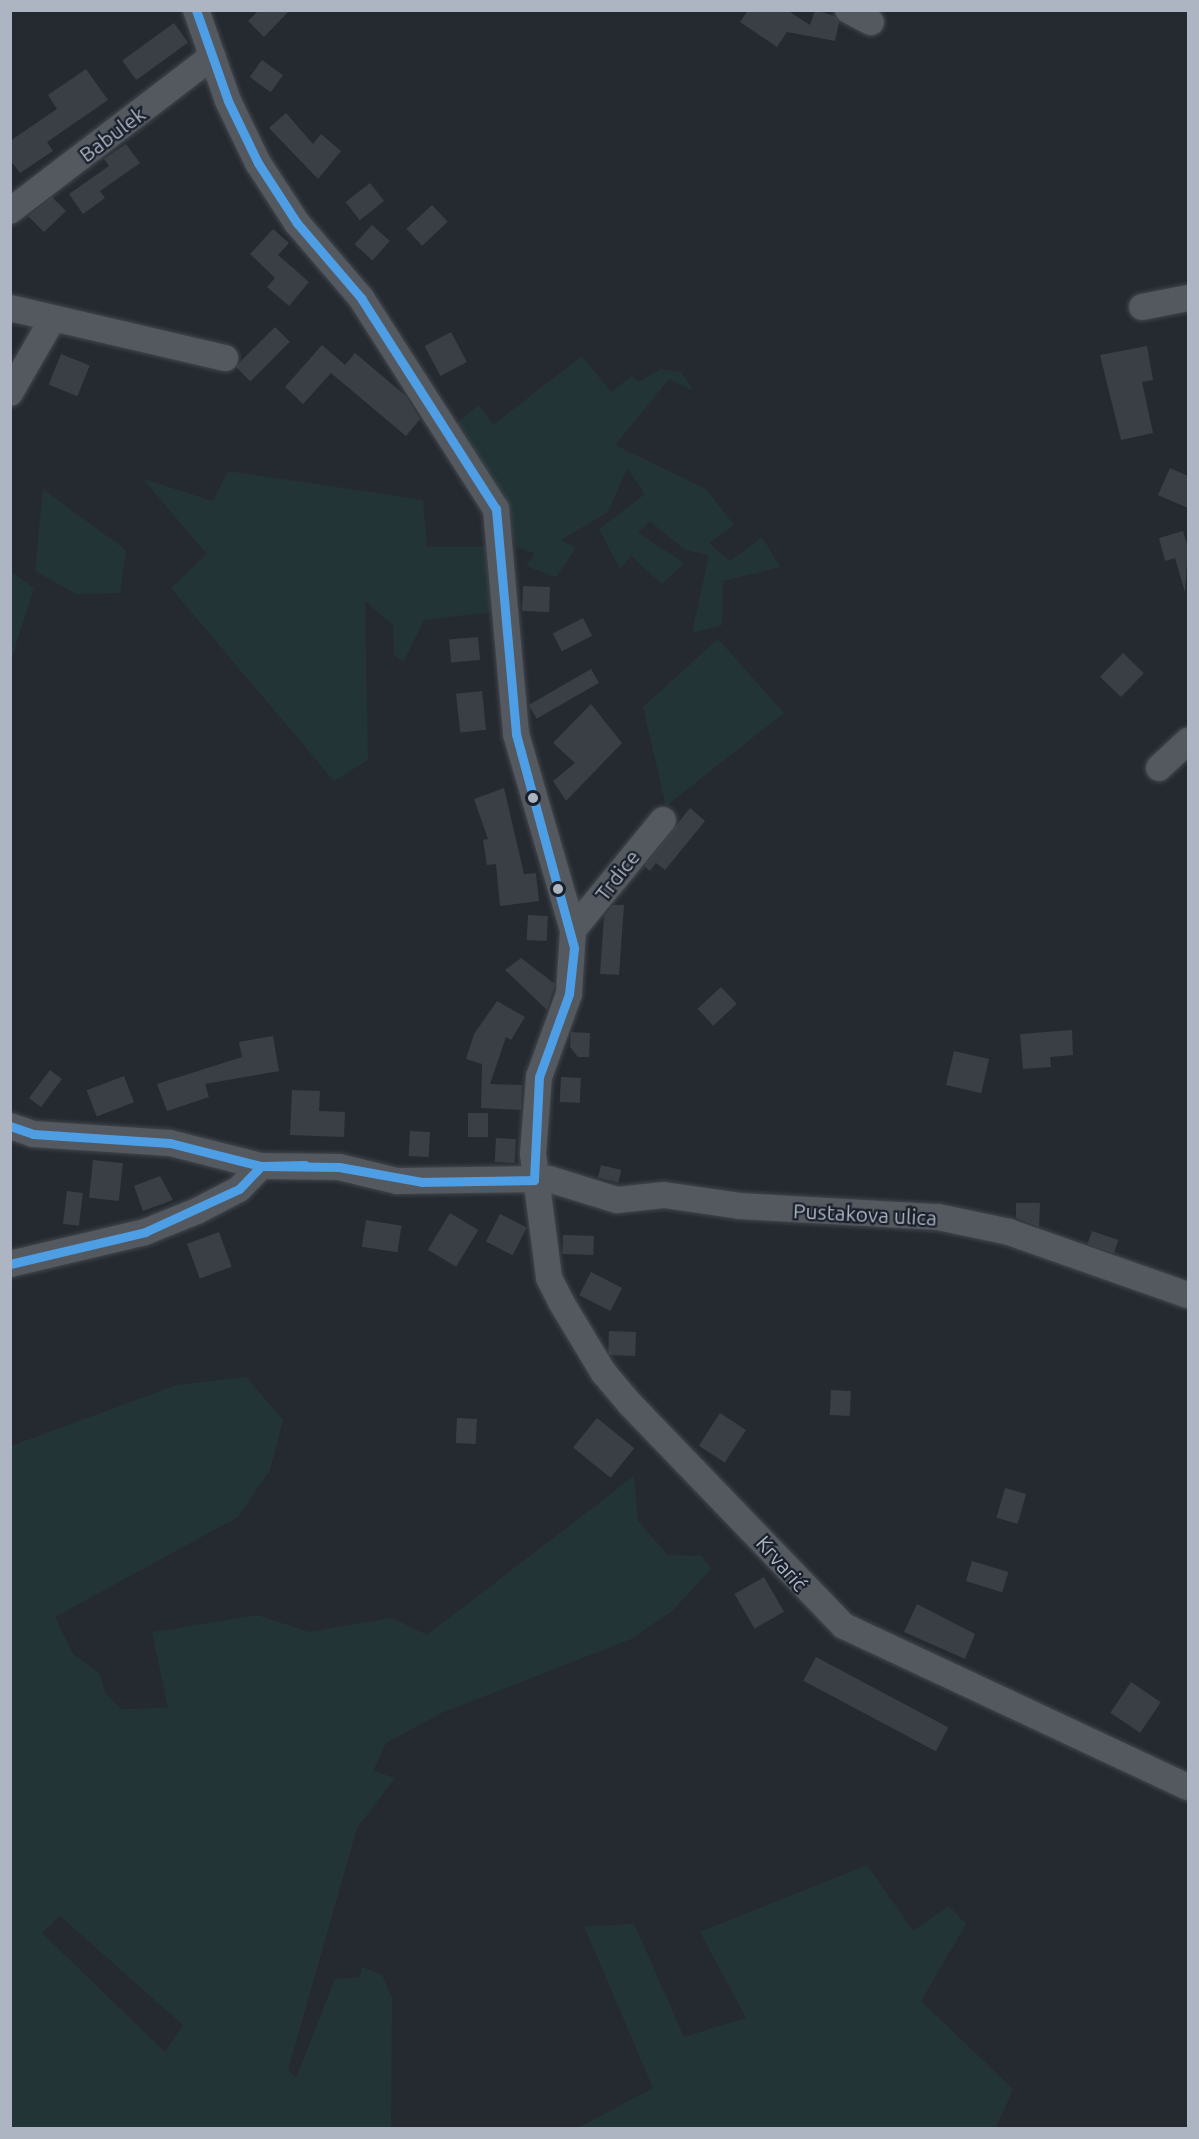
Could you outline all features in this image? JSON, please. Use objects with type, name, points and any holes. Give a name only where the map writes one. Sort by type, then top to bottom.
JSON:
[{"type":"street","name":"Trdice","points":[[196,10],[240,130],[275,190],[361,298],[496,509],[516,734],[573,930],[569,994],[539,1077],[534,1180]]},
{"type":"street","points":[[848,10],[870,22]]},
{"type":"street","name":"Babulek","points":[[10,211],[213,57]]},
{"type":"street","points":[[1142,307],[1188,298]]},
{"type":"street","points":[[10,308],[52,320],[225,358]]},
{"type":"street","points":[[10,393],[52,320]]},
{"type":"street","points":[[1159,768],[1188,741]]},
{"type":"street","name":"Trdice","points":[[573,930],[663,820]]},
{"type":"street","name":"Pustakova ulica","points":[[10,1126],[33,1134],[170,1143],[261,1166],[339,1167],[422,1182],[561,1181],[617,1200],[664,1195],[739,1206],[946,1218],[1009,1232],[1188,1295]]},
{"type":"street","points":[[10,1264],[114,1241],[187,1216],[239,1189],[261,1166]]},
{"type":"street","name":"Krvarić","points":[[534,1180],[549,1278],[603,1372],[727,1499],[806,1592],[844,1626],[1188,1787]]},
{"type":"shaded area","points":[[582,356],[611,392],[632,376],[639,382],[661,369],[681,372],[693,390],[669,379],[615,445],[706,489],[734,525],[709,543],[730,561],[762,537],[780,567],[723,581],[722,625],[692,633],[709,555],[685,550],[650,521],[638,533],[684,563],[662,584],[631,556],[620,569],[599,529],[645,494],[627,468],[608,512],[561,540],[576,548],[556,577],[526,566],[535,553],[517,548],[454,425],[479,405],[493,425]]},
{"type":"shaded area","points":[[228,471],[423,500],[427,547],[490,547],[492,612],[424,620],[403,662],[394,655],[393,625],[365,601],[368,760],[334,781],[171,588],[207,554],[143,479],[213,501]]},
{"type":"shaded area","points":[[43,489],[126,550],[120,593],[76,594],[35,571]]},
{"type":"shaded area","points":[[11,572],[34,588],[11,660]]},
{"type":"shaded area","points":[[718,639],[784,713],[666,806],[643,707]]},
{"type":"shaded area","points":[[246,1377],[283,1420],[270,1470],[238,1517],[55,1617],[73,1654],[100,1674],[105,1693],[121,1709],[168,1708],[152,1632],[257,1615],[309,1632],[392,1618],[427,1635],[634,1476],[638,1521],[668,1555],[702,1556],[711,1569],[672,1611],[631,1639],[441,1713],[386,1743],[373,1771],[395,1778],[357,1828],[288,2070],[296,2078],[335,1979],[360,1977],[362,1967],[382,1975],[392,1998],[391,2128],[11,2128],[11,1446],[177,1385]],"holes":[[[60,1916],[183,2025],[165,2052],[42,1933]]]},
{"type":"shaded area","points":[[867,1865],[913,1931],[949,1906],[966,1924],[921,2001],[1013,2089],[996,2128],[578,2128],[653,2088],[584,1926],[634,1924],[684,2037],[746,2018],[700,1932]]},
{"type":"building","points":[[259,10],[290,10],[264,37],[248,21]]},
{"type":"building","points":[[748,10],[787,10],[810,25],[815,10],[835,16],[839,22],[835,41],[787,32],[777,47],[740,22]]},
{"type":"building","points":[[174,23],[188,42],[136,80],[122,61]]},
{"type":"building","points":[[262,60],[283,75],[271,92],[250,77]]},
{"type":"building","points":[[86,69],[108,100],[47,142],[53,151],[20,173],[10,160],[10,141],[57,109],[48,95]]},
{"type":"building","points":[[286,113],[313,144],[321,134],[341,151],[318,179],[269,128]]},
{"type":"building","points":[[126,144],[140,163],[100,191],[105,198],[83,214],[69,194],[109,166],[104,159]]},
{"type":"building","points":[[370,183],[384,201],[360,220],[346,202]]},
{"type":"building","points":[[52,197],[66,211],[44,232],[28,216]]},
{"type":"building","points":[[432,205],[448,222],[422,246],[406,229]]},
{"type":"building","points":[[372,225],[390,241],[372,260],[355,244]]},
{"type":"building","points":[[273,229],[289,243],[278,255],[309,282],[289,306],[267,287],[275,278],[250,254]]},
{"type":"building","points":[[275,327],[290,342],[250,381],[235,367]]},
{"type":"building","points":[[451,332],[467,362],[440,376],[425,346]]},
{"type":"building","points":[[322,345],[345,365],[355,353],[406,396],[420,419],[406,436],[331,373],[303,404],[285,387]]},
{"type":"building","points":[[1147,346],[1153,380],[1142,382],[1153,433],[1121,440],[1100,355]]},
{"type":"building","points":[[61,354],[90,366],[77,396],[49,385]]},
{"type":"building","points":[[1170,468],[1188,476],[1188,508],[1158,495]]},
{"type":"building","points":[[1183,531],[1188,548],[1185,592],[1175,558],[1165,561],[1159,538]]},
{"type":"building","points":[[523,586],[550,587],[549,612],[522,611]]},
{"type":"building","points":[[583,618],[592,636],[562,651],[553,633]]},
{"type":"building","points":[[478,637],[480,660],[451,662],[449,640]]},
{"type":"building","points":[[1123,653],[1144,673],[1121,697],[1100,677]]},
{"type":"building","points":[[591,669],[599,683],[537,719],[529,705]]},
{"type":"building","points":[[482,691],[486,730],[460,733],[456,694]]},
{"type":"building","points":[[591,704],[622,743],[566,801],[553,781],[575,763],[553,743]]},
{"type":"building","points":[[504,788],[524,874],[536,873],[539,901],[500,906],[496,864],[487,865],[483,840],[488,839],[474,799]]},
{"type":"building","points":[[690,808],[705,821],[665,870],[656,863],[650,871],[644,866]]},
{"type":"building","points":[[613,905],[624,905],[619,975],[600,974],[604,916]]},
{"type":"building","points":[[528,915],[548,916],[547,941],[527,940]]},
{"type":"building","points":[[521,958],[555,984],[547,1010],[505,970]]},
{"type":"building","points":[[721,987],[737,1004],[713,1026],[698,1009]]},
{"type":"building","points":[[497,1001],[525,1017],[511,1040],[506,1037],[490,1084],[522,1085],[521,1110],[481,1108],[482,1064],[466,1059],[474,1034]]},
{"type":"building","points":[[1072,1030],[1073,1055],[1050,1057],[1051,1067],[1023,1069],[1020,1034]]},
{"type":"building","points":[[571,1032],[590,1033],[589,1057],[578,1057],[570,1047]]},
{"type":"building","points":[[273,1036],[279,1071],[205,1084],[209,1097],[167,1111],[157,1084],[242,1057],[239,1042]]},
{"type":"building","points":[[954,1051],[989,1059],[981,1093],[946,1085]]},
{"type":"building","points":[[50,1070],[62,1079],[41,1107],[29,1098]]},
{"type":"building","points":[[124,1076],[134,1102],[97,1116],[87,1090]]},
{"type":"building","points":[[561,1077],[581,1078],[580,1103],[560,1102]]},
{"type":"building","points":[[292,1090],[320,1091],[319,1111],[345,1112],[344,1137],[290,1135]]},
{"type":"building","points":[[468,1113],[488,1113],[488,1137],[468,1137]]},
{"type":"building","points":[[410,1131],[430,1132],[429,1157],[409,1156]]},
{"type":"building","points":[[496,1138],[516,1139],[515,1163],[495,1162]]},
{"type":"building","points":[[93,1160],[123,1163],[119,1201],[89,1198]]},
{"type":"building","points":[[601,1165],[621,1170],[618,1183],[598,1178]]},
{"type":"building","points":[[160,1176],[173,1200],[143,1211],[134,1186]]},
{"type":"building","points":[[67,1191],[83,1193],[79,1226],[63,1224]]},
{"type":"building","points":[[1016,1203],[1040,1203],[1039,1227],[1016,1218]]},
{"type":"building","points":[[450,1213],[478,1230],[456,1267],[428,1250]]},
{"type":"building","points":[[500,1214],[527,1228],[513,1255],[486,1242]]},
{"type":"building","points":[[366,1220],[402,1226],[397,1252],[362,1247]]},
{"type":"building","points":[[1092,1231],[1118,1240],[1114,1253],[1087,1244]]},
{"type":"building","points":[[219,1232],[232,1267],[200,1278],[187,1244]]},
{"type":"building","points":[[563,1235],[594,1236],[593,1255],[562,1254]]},
{"type":"building","points":[[591,1272],[622,1288],[610,1311],[579,1295]]},
{"type":"building","points":[[609,1331],[636,1332],[635,1356],[608,1355]]},
{"type":"building","points":[[831,1390],[851,1391],[850,1416],[830,1415]]},
{"type":"building","points":[[720,1413],[746,1430],[725,1463],[699,1446]]},
{"type":"building","points":[[457,1418],[477,1419],[476,1444],[456,1443]]},
{"type":"building","points":[[597,1418],[634,1448],[610,1478],[573,1448]]},
{"type":"building","points":[[1005,1488],[1026,1494],[1018,1524],[996,1518]]},
{"type":"building","points":[[972,1561],[1008,1572],[1002,1592],[966,1581]]},
{"type":"building","points":[[764,1577],[784,1612],[755,1629],[735,1594]]},
{"type":"building","points":[[917,1604],[975,1634],[965,1659],[904,1632]]},
{"type":"building","points":[[816,1657],[948,1727],[936,1751],[803,1681]]},
{"type":"building","points":[[1131,1682],[1161,1702],[1140,1733],[1110,1713]]},
{"type":"transit line","points":[[196,10],[228,101],[258,163],[297,223],[361,298],[496,509],[516,734],[574,948],[569,994],[539,1077],[534,1180]]},
{"type":"transit line","points":[[10,1126],[33,1134],[170,1143],[261,1166],[305,1165]]},
{"type":"transit line","points":[[10,1264],[145,1232],[239,1189],[261,1166],[339,1167],[422,1182],[534,1180]]}]
